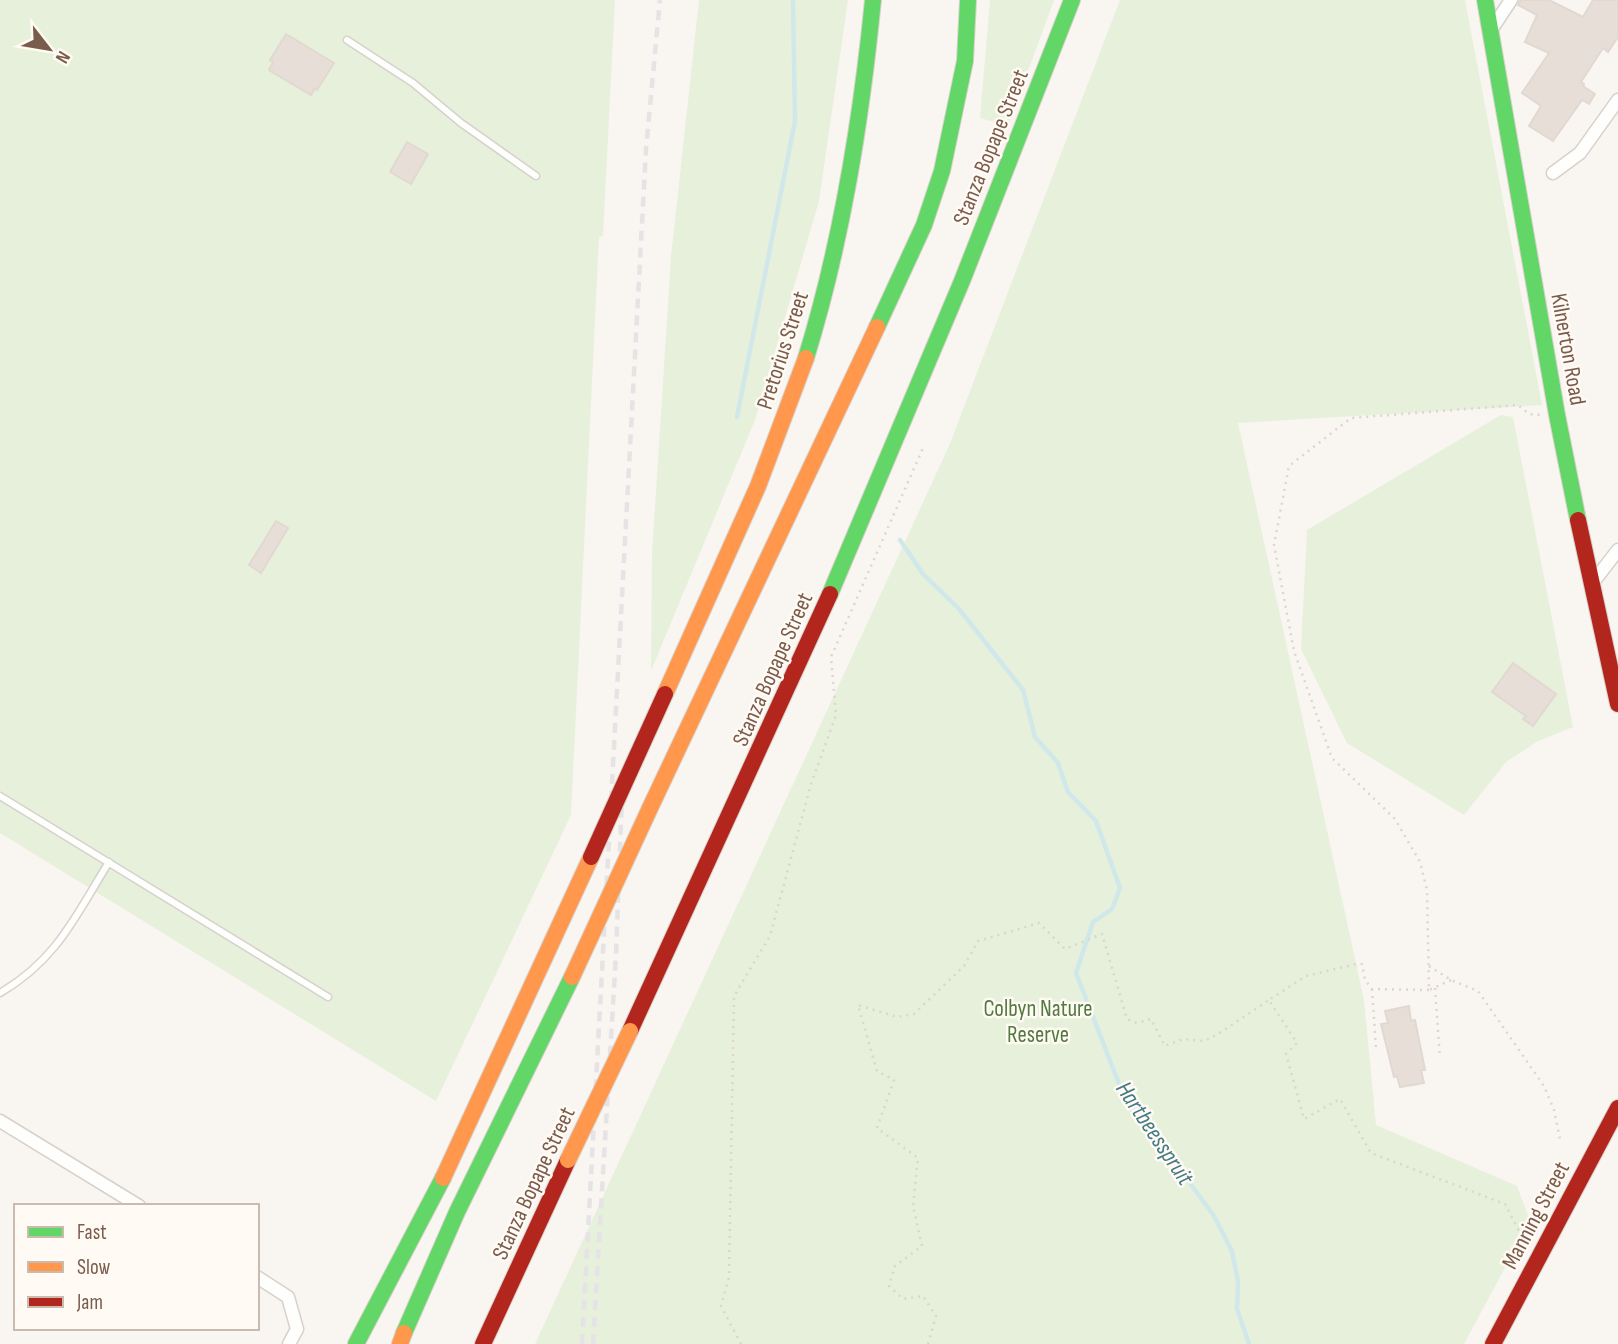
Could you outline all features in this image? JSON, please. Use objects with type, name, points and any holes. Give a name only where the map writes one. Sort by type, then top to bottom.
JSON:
[{"type":"main road","name":"Pretorius Street","points":[[443,1178],[738,537],[774,449],[807,356],[830,274],[850,179],[873,0]]},
{"type":"main road","points":[[402,1340],[457,1212],[572,977],[924,225],[943,171],[957,108],[965,61],[968,0]]},
{"type":"main road","name":"Stanza Bopape Street","points":[[483,1344],[767,736],[880,477],[985,223],[1072,0]]},
{"type":"main road","name":"Kilnerton Road","points":[[1485,0],[1557,415],[1618,704]]},
{"type":"main road","name":"Manning Street","points":[[1493,1344],[1618,1108]]},
{"type":"main road","points":[[356,1344],[443,1178]]},
{"type":"main road","points":[[370,1344],[443,1178]]},
{"type":"street","points":[[1491,30],[1511,0]]},
{"type":"street","points":[[1553,173],[1580,153],[1618,100]]},
{"type":"street","points":[[1591,585],[1618,550]]},
{"type":"street","points":[[0,1121],[136,1204]]},
{"type":"street","points":[[259,1278],[288,1297],[297,1329],[289,1344]]},
{"type":"lane","points":[[347,40],[413,83],[461,123],[536,177]]},
{"type":"lane","points":[[0,796],[328,997]]},
{"type":"lane","points":[[0,993],[25,977],[49,956],[109,862]]},
{"type":"path","points":[[1429,990],[1427,890],[1420,862],[1395,819],[1332,758],[1294,651],[1274,545],[1289,466],[1351,418],[1518,405],[1529,415]]},
{"type":"path","points":[[741,1344],[721,1306],[729,1277],[734,996],[769,936],[811,783],[836,715],[831,657],[923,448]]},
{"type":"path","points":[[928,1344],[936,1316],[923,1296],[903,1299],[889,1286],[895,1266],[922,1246],[913,1206],[918,1158],[877,1128],[894,1080],[877,1071],[858,1005],[897,1017],[914,1014],[964,966],[978,941],[1039,923],[1065,949],[1101,934],[1127,1019],[1137,1024],[1151,1019],[1165,1046],[1183,1039],[1204,1041],[1211,1038],[1306,976],[1362,964],[1365,980],[1372,989],[1377,1048]]},
{"type":"path","points":[[1430,966],[1451,980],[1478,991],[1544,1086],[1554,1110],[1560,1139]]},
{"type":"path","points":[[1372,989],[1429,990],[1451,980]]},
{"type":"path","points":[[1435,988],[1440,1058]]},
{"type":"path","points":[[1269,1000],[1297,1043],[1286,1054],[1304,1119],[1340,1099],[1371,1153],[1505,1204],[1522,1237]]},
{"type":"green space","points":[[0,0],[615,0],[603,236],[599,237],[571,815],[436,1101],[0,833]]},
{"type":"green space","points":[[699,0],[848,0],[819,201],[755,420],[651,671],[652,554],[671,257]]},
{"type":"green space","points":[[990,0],[1054,0],[1008,126],[980,118]]},
{"type":"green space","name":"Colbyn Nature Reserve","points":[[1120,0],[1465,0],[1542,405],[1238,423],[1364,1000],[1376,1125],[1517,1186],[1530,1221],[1464,1344],[535,1344],[949,446]]},
{"type":"green space","points":[[1501,415],[1513,417],[1573,727],[1538,741],[1506,762],[1464,815],[1347,743],[1301,649],[1307,530]]},
{"type":"building","points":[[1520,0],[1549,0],[1583,17],[1593,0],[1618,0],[1618,37],[1608,52],[1603,48],[1581,82],[1595,94],[1589,104],[1582,100],[1553,141],[1529,126],[1541,106],[1522,93],[1549,53],[1525,42],[1537,15],[1518,5]]},
{"type":"building","points":[[286,34],[334,63],[311,95],[269,70],[273,62],[270,60]]},
{"type":"building","points":[[407,142],[428,154],[411,184],[390,172]]},
{"type":"building","points":[[276,521],[288,528],[261,573],[249,565]]},
{"type":"building","points":[[1513,663],[1556,694],[1533,726],[1523,719],[1526,716],[1492,692]]},
{"type":"building","points":[[1409,1006],[1411,1021],[1415,1020],[1425,1070],[1421,1070],[1424,1083],[1400,1087],[1397,1076],[1394,1077],[1381,1024],[1388,1023],[1385,1011]]},
{"type":"waterway","points":[[737,417],[795,121],[793,0]]},
{"type":"waterway","name":"Hartbeesspruit","points":[[900,540],[923,574],[959,609],[1023,690],[1035,737],[1058,763],[1068,792],[1096,821],[1120,888],[1112,909],[1093,922],[1076,973],[1121,1089],[1214,1216],[1232,1251],[1238,1282],[1237,1309],[1249,1344]]},
{"type":"railway","points":[[582,1344],[646,149],[660,0]]},
{"type":"railway","points":[[593,1344],[616,954],[622,796]]},
{"type":"traffic: fast","points":[[806,358],[840,225],[863,91],[873,0]]},
{"type":"traffic: fast","points":[[877,327],[924,225],[942,171],[965,61],[968,0]]},
{"type":"traffic: fast","points":[[830,594],[962,281],[1072,0]]},
{"type":"traffic: fast","points":[[1485,0],[1557,415],[1578,520]]},
{"type":"traffic: fast","points":[[404,1333],[457,1212],[572,977]]},
{"type":"traffic: fast","points":[[356,1344],[443,1178]]},
{"type":"traffic: slow","points":[[650,808],[877,327]]},
{"type":"traffic: slow","points":[[665,694],[758,486],[806,358]]},
{"type":"traffic: slow","points":[[572,977],[650,808]]},
{"type":"traffic: slow","points":[[443,1178],[591,857]]},
{"type":"traffic: slow","points":[[568,1160],[630,1031]]},
{"type":"traffic: slow","points":[[400,1344],[404,1333]]},
{"type":"traffic: jam","points":[[1578,520],[1618,704]]},
{"type":"traffic: jam","points":[[630,1031],[830,594]]},
{"type":"traffic: jam","points":[[591,857],[665,694]]},
{"type":"traffic: jam","points":[[1493,1344],[1618,1108]]},
{"type":"traffic: jam","points":[[483,1344],[568,1160]]}]
